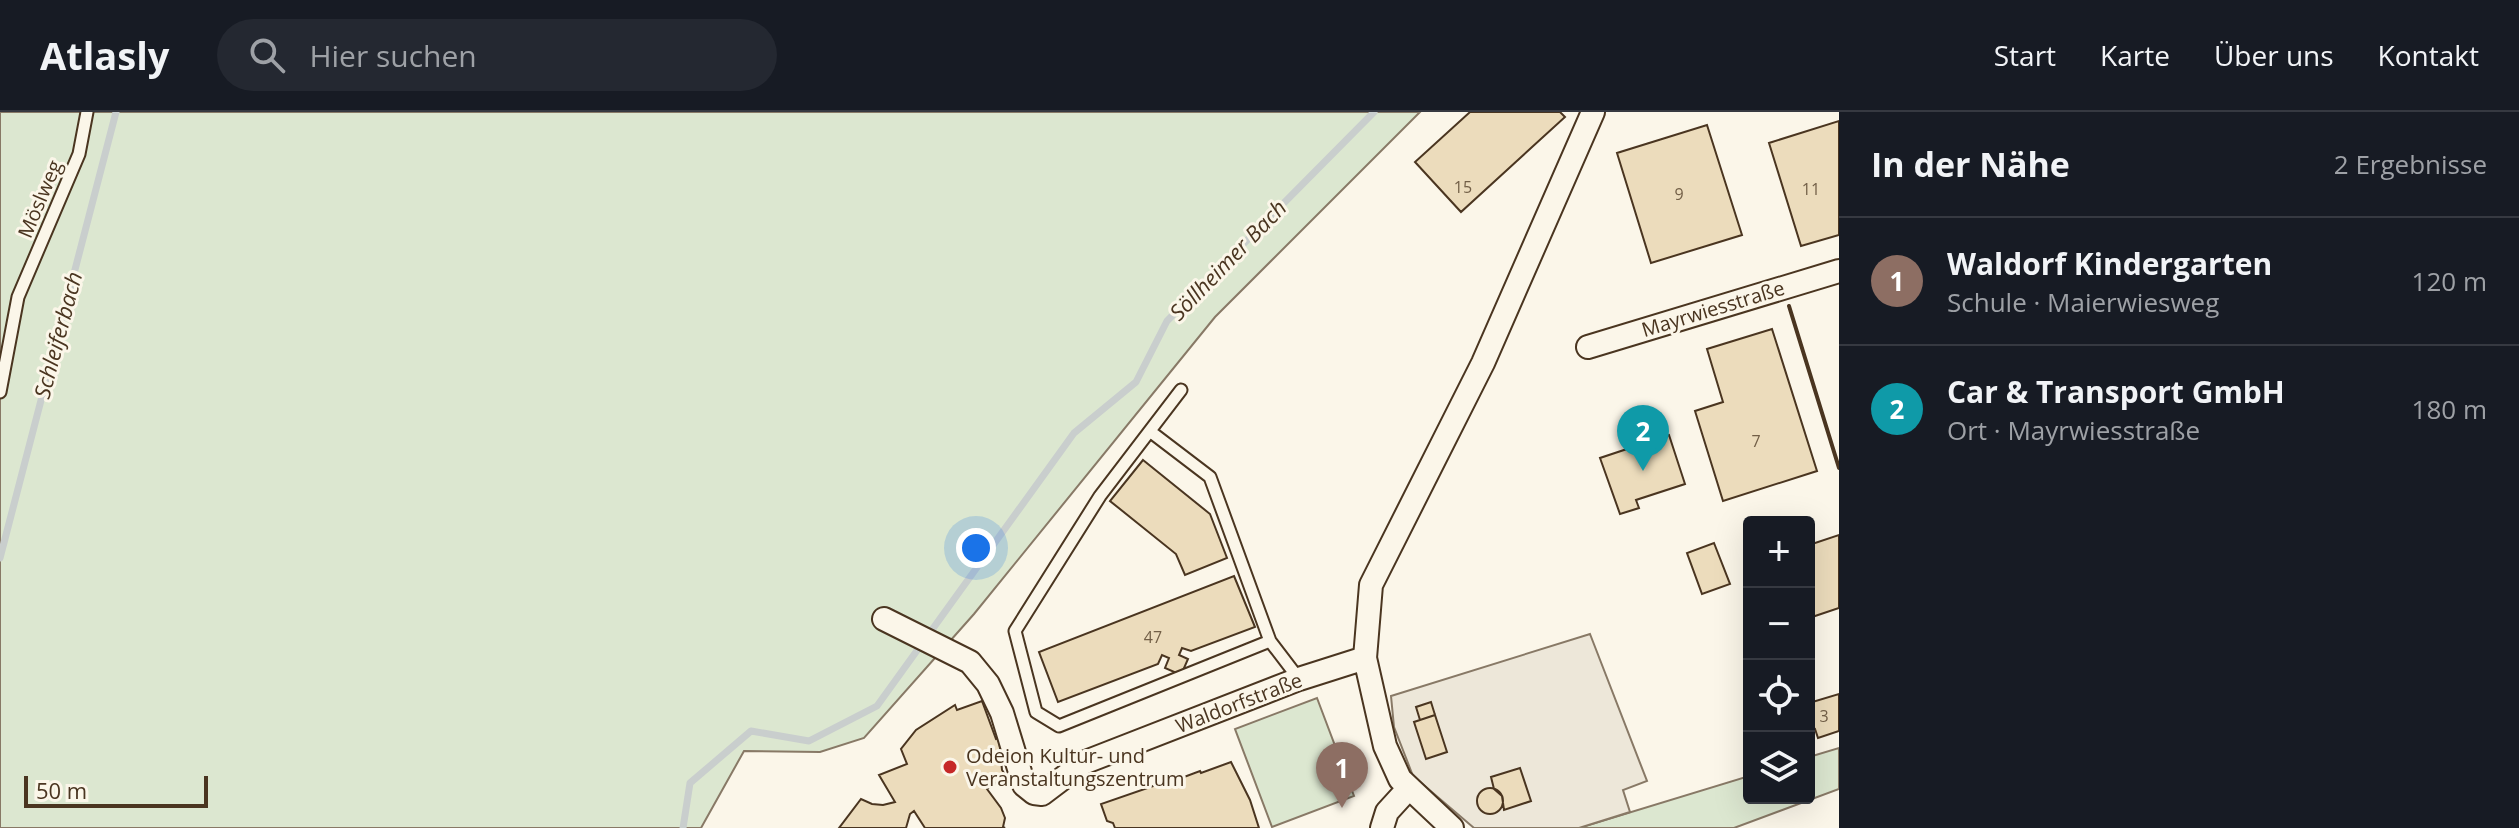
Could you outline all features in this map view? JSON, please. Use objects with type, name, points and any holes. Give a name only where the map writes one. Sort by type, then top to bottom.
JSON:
[{"type":"street","points":[[1448,827],[1400,779],[1385,746],[1365,658],[1371,585],[1483,363],[1593,112]]},
{"type":"street","name":"Mayrwiesstraße","points":[[1588,347],[1839,271]]},
{"type":"street","name":"Waldorfstraße","points":[[891,623],[970,662],[988,684],[1002,713],[1024,785],[1034,793],[1042,794],[1083,763],[1299,679],[1365,658]]},
{"type":"street","points":[[1382,828],[1387,812],[1408,789]]},
{"type":"lane","name":"Möslweg","points":[[0,392],[18,297],[79,154],[87,112]]},
{"type":"lane","points":[[1181,390],[1100,496],[1015,631],[1036,712],[1059,726],[1270,641]]},
{"type":"lane","points":[[1151,432],[1210,477],[1270,641],[1299,679]]},
{"type":"green space","points":[[0,112],[1420,112],[1215,317],[974,614],[864,738],[820,752],[744,751],[701,828],[0,828]]},
{"type":"green space","points":[[1317,698],[1354,796],[1272,827],[1235,729]]},
{"type":"green space","points":[[1839,748],[1839,789],[1815,798],[1815,755]]},
{"type":"green space","points":[[1743,778],[1743,804],[1799,804],[1734,828],[1579,828]]},
{"type":"shaded area","points":[[1590,634],[1647,781],[1623,790],[1630,812],[1579,828],[1474,828],[1413,776],[1394,727],[1391,696]]},
{"type":"building","points":[[1470,112],[1560,112],[1565,117],[1461,212],[1415,162]]},
{"type":"building","points":[[1839,121],[1839,235],[1801,246],[1769,143]]},
{"type":"building","points":[[1707,125],[1742,235],[1651,263],[1617,153]]},
{"type":"building","points":[[1772,329],[1817,471],[1723,501],[1695,411],[1723,402],[1707,349]]},
{"type":"building","points":[[1669,435],[1685,484],[1636,500],[1639,508],[1620,514],[1600,458]]},
{"type":"building","points":[[1143,460],[1210,514],[1227,558],[1185,575],[1176,554],[1110,501]]},
{"type":"building","points":[[1839,535],[1839,608],[1815,616],[1815,588],[1815,543]]},
{"type":"building","points":[[1714,543],[1730,584],[1702,594],[1687,553]]},
{"type":"building","points":[[1234,576],[1255,627],[1191,651],[1182,648],[1179,655],[1188,659],[1181,675],[1165,668],[1169,658],[1162,655],[1158,664],[1058,702],[1039,652]]},
{"type":"building","points":[[1839,694],[1839,731],[1818,738],[1815,701]]},
{"type":"building","name":"Odeion Kultur- und Veranstaltungszentrum","points":[[982,701],[996,739],[999,738],[1002,770],[1006,776],[987,789],[1001,808],[1005,828],[925,828],[914,811],[906,828],[839,828],[861,799],[883,805],[895,802],[879,775],[907,764],[901,749],[916,730],[955,705],[957,710]]},
{"type":"building","points":[[1431,702],[1435,715],[1420,720],[1416,707]]},
{"type":"building","points":[[1435,715],[1447,752],[1426,759],[1414,722]]},
{"type":"building","points":[[1231,762],[1250,800],[1259,828],[1115,828],[1113,823],[1107,821],[1101,804]]},
{"type":"building","points":[[1520,768],[1531,801],[1504,810],[1502,796],[1494,789],[1491,777]]},
{"type":"building","points":[[1490,788],[1499,792],[1503,801],[1499,810],[1490,814],[1481,810],[1477,801],[1481,792]]},
{"type":"waterway","name":"Schleiferbach","points":[[0,558],[116,112]]},
{"type":"waterway","name":"Söllheimer Bach","points":[[683,828],[690,783],[751,731],[809,741],[877,706],[1074,433],[1136,382],[1167,321],[1374,112]]},
{"type":"wall","points":[[1789,306],[1839,468]]},
{"type":"place","name":"Car & Transport GmbH","points":[[1643,471]]},
{"type":"place","name":"Odeion Kultur- und Veranstaltungszentrum","points":[[950,767]]},
{"type":"place","name":"Waldorf Kindergarten","points":[[1342,808]]}]
